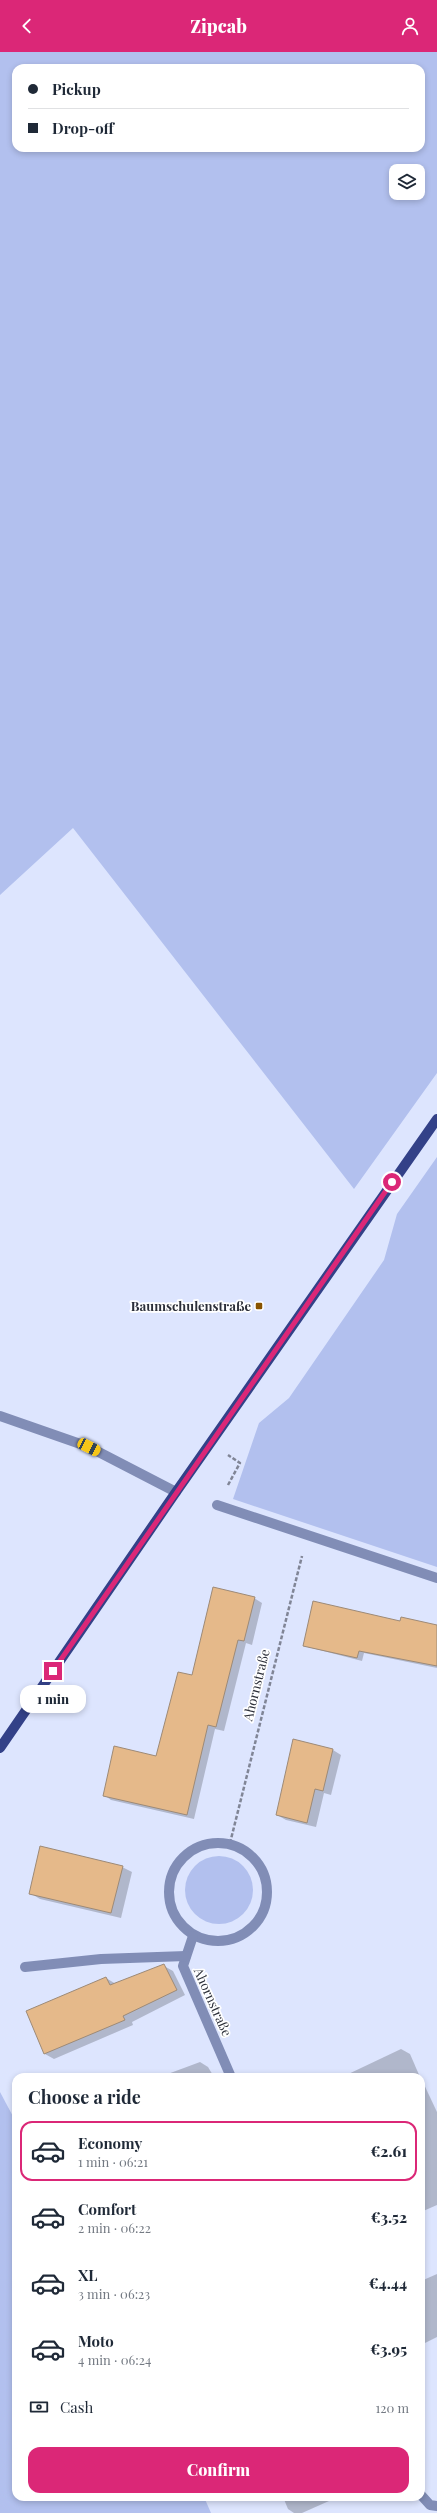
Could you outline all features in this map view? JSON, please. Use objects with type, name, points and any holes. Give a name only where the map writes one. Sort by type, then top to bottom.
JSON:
[{"type":"main road","points":[[0,1748],[209,1443],[437,1119]]},
{"type":"street","points":[[0,1416],[89,1447],[176,1492]]},
{"type":"street","points":[[218,1505],[437,1578]]},
{"type":"street","points":[[230,1843],[252,1855],[265,1875],[268,1899],[258,1921],[240,1937],[216,1942],[193,1936],[173,1915],[171,1908],[167,1887],[178,1860],[202,1844],[230,1843]]},
{"type":"street","name":"Ahornstraße","points":[[193,1936],[183,1966],[229,2073]]},
{"type":"street","points":[[24,1967],[101,1960],[186,1956]]},
{"type":"path","points":[[209,1443],[240,1463],[218,1505]]},
{"type":"path","name":"Ahornstraße","points":[[230,1843],[307,1534]]},
{"type":"shaded area","points":[[0,52],[437,52],[437,1073],[354,1189],[73,828],[0,895]]},
{"type":"shaded area","points":[[437,1157],[437,1567],[233,1499],[259,1423],[289,1398],[384,1260],[397,1214]]},
{"type":"shaded area","points":[[219,1856],[232,1859],[243,1866],[250,1877],[253,1890],[250,1903],[243,1914],[232,1921],[219,1924],[206,1921],[195,1914],[188,1903],[185,1890],[188,1877],[195,1866],[206,1859]]},
{"type":"shaded area","points":[[0,2092],[12,2114],[12,2501],[206,2501],[211,2513],[0,2513]]},
{"type":"building","points":[[213,1587],[255,1597],[244,1641],[238,1640],[216,1727],[208,1725],[187,1815],[103,1796],[114,1746],[156,1756],[178,1672],[192,1675]]},
{"type":"building","points":[[313,1601],[400,1621],[401,1617],[437,1625],[437,1666],[359,1651],[357,1658],[303,1646]]},
{"type":"building","points":[[293,1739],[333,1749],[323,1791],[315,1789],[307,1823],[276,1815]]},
{"type":"building","points":[[40,1846],[123,1866],[111,1913],[29,1894]]},
{"type":"building","points":[[164,1964],[177,1990],[123,2016],[125,2020],[44,2054],[26,2011],[106,1977],[110,1985]]},
{"type":"place","name":"Baumschulenstraße","points":[[259,1306]]},
{"type":"route","points":[[53,1671],[392,1182]]}]
